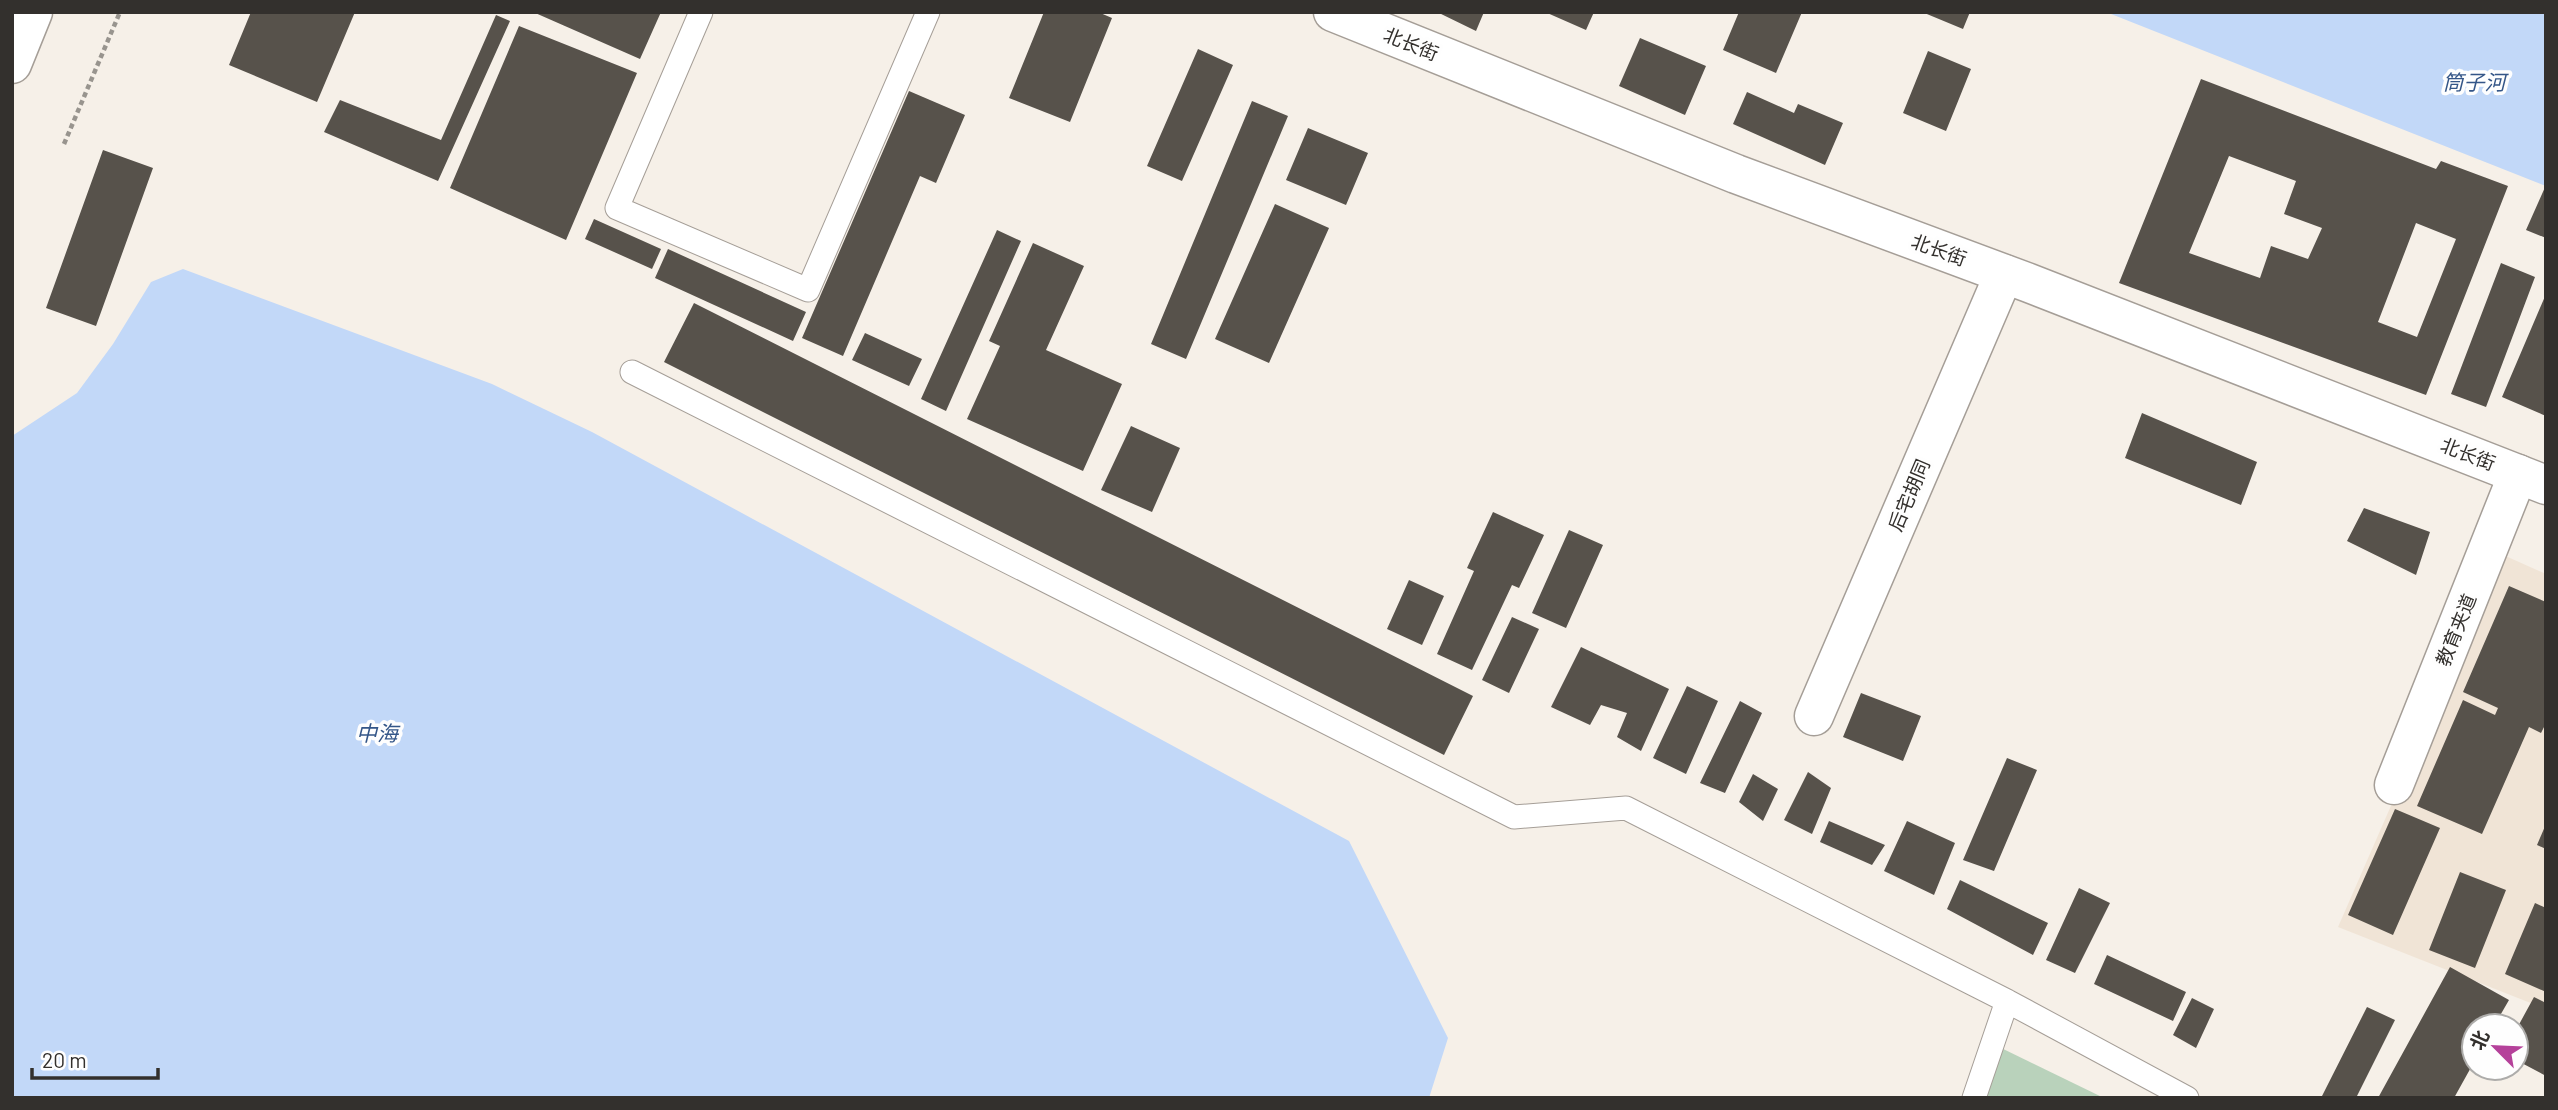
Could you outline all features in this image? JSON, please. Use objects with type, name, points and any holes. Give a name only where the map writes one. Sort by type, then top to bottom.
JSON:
[{"type":"street","points":[[12,64],[33,12]]},
{"type":"street","name":"北长街","points":[[1333,12],[1736,174],[2004,274],[2532,479]]},
{"type":"street","name":"后宅胡同","points":[[1814,716],[2004,274]]},
{"type":"street","name":"教育夹道","points":[[2394,785],[2532,479]]},
{"type":"lane","points":[[701,12],[617,208],[808,290],[921,15]]},
{"type":"lane","points":[[632,372],[1514,817],[1626,808],[2007,1001],[2187,1098]]},
{"type":"lane","points":[[1974,1098],[2007,1001]]},
{"type":"path","points":[[64,144],[120,12]]},
{"type":"shaded area","points":[[2501,554],[2546,574],[2546,1009],[2338,927]]},
{"type":"green space","points":[[1993,1044],[2104,1098],[1974,1098]]},
{"type":"water","name":"筒子河","points":[[2106,12],[2546,12],[2546,186]]},
{"type":"water","name":"中海","points":[[183,269],[492,384],[592,432],[1349,841],[1448,1038],[1429,1098],[12,1098],[12,436],[77,393],[113,344],[151,282]]},
{"type":"building","points":[[251,12],[355,12],[317,102],[229,65]]},
{"type":"building","points":[[533,12],[661,12],[640,59]]},
{"type":"building","points":[[1044,12],[1098,12],[1112,18],[1070,122],[1009,98]]},
{"type":"building","points":[[1437,12],[1484,12],[1476,31]]},
{"type":"building","points":[[1545,12],[1594,12],[1586,30]]},
{"type":"building","points":[[1739,12],[1802,12],[1776,73],[1723,50]]},
{"type":"building","points":[[1922,12],[1970,12],[1963,29]]},
{"type":"building","points":[[496,15],[510,21],[438,181],[324,132],[340,100],[441,140]]},
{"type":"building","points":[[519,26],[637,73],[566,240],[450,188]]},
{"type":"building","points":[[1640,38],[1706,66],[1685,115],[1619,86]]},
{"type":"building","points":[[1198,49],[1233,65],[1182,181],[1147,166]]},
{"type":"building","points":[[1928,51],[1971,69],[1946,131],[1903,113]]},
{"type":"building","points":[[2201,79],[2436,169],[2441,161],[2508,186],[2426,395],[2119,283]],"holes":[[[2229,156],[2296,181],[2284,214],[2322,228],[2308,259],[2271,246],[2260,278],[2189,253]],[[2416,223],[2456,239],[2417,337],[2378,322]]]},
{"type":"building","points":[[909,91],[965,115],[936,183],[920,176],[843,356],[802,338]]},
{"type":"building","points":[[1747,92],[1794,113],[1798,104],[1843,123],[1825,165],[1733,124]]},
{"type":"building","points":[[1252,101],[1288,116],[1186,359],[1151,344]]},
{"type":"building","points":[[1308,128],[1368,153],[1346,205],[1286,180]]},
{"type":"building","points":[[103,150],[153,168],[96,326],[46,308]]},
{"type":"building","points":[[2546,185],[2546,238],[2526,230]]},
{"type":"building","points":[[1275,204],[1329,228],[1269,363],[1215,339]]},
{"type":"building","points":[[594,219],[661,249],[652,269],[585,239]]},
{"type":"building","points":[[997,230],[1021,241],[946,411],[921,399]]},
{"type":"building","points":[[1033,243],[1084,266],[1046,350],[1122,384],[1083,471],[967,419],[1000,346],[989,341]]},
{"type":"building","points":[[668,249],[806,312],[793,341],[655,278]]},
{"type":"building","points":[[2501,263],[2535,277],[2486,407],[2451,394]]},
{"type":"building","points":[[2546,294],[2546,416],[2502,397]]},
{"type":"building","points":[[694,303],[1473,696],[1444,755],[664,362]]},
{"type":"building","points":[[865,333],[922,359],[909,386],[852,360]]},
{"type":"building","points":[[2142,413],[2257,462],[2241,505],[2125,458]]},
{"type":"building","points":[[1131,426],[1180,448],[1152,512],[1101,490]]},
{"type":"building","points":[[2364,508],[2430,532],[2416,575],[2347,541]]},
{"type":"building","points":[[1493,512],[1544,535],[1519,588],[1512,585],[1472,670],[1437,654],[1474,571],[1467,568]]},
{"type":"building","points":[[1569,530],[1603,545],[1566,628],[1532,613]]},
{"type":"building","points":[[1409,580],[1444,596],[1422,645],[1387,629]]},
{"type":"building","points":[[2509,586],[2546,602],[2546,723],[2541,733],[2529,727],[2482,834],[2417,806],[2463,700],[2495,715],[2498,708],[2463,692]]},
{"type":"building","points":[[1512,617],[1539,629],[1509,693],[1482,680]]},
{"type":"building","points":[[1581,647],[1669,689],[1641,751],[1617,737],[1627,713],[1601,705],[1590,725],[1551,707]]},
{"type":"building","points":[[1687,686],[1718,701],[1686,774],[1653,758]]},
{"type":"building","points":[[1861,693],[1921,716],[1903,761],[1843,737]]},
{"type":"building","points":[[1740,701],[1762,713],[1725,793],[1700,783]]},
{"type":"building","points":[[2007,758],[2037,770],[1994,871],[1963,860]]},
{"type":"building","points":[[1808,772],[1831,788],[1812,834],[1784,820]]},
{"type":"building","points":[[1753,774],[1778,789],[1763,821],[1739,802]]},
{"type":"building","points":[[2395,809],[2440,828],[2393,935],[2348,915]]},
{"type":"building","points":[[1829,821],[1885,845],[1872,865],[1820,842]]},
{"type":"building","points":[[1907,821],[1955,843],[1934,895],[1884,871]]},
{"type":"building","points":[[2546,824],[2546,849],[2537,845]]},
{"type":"building","points":[[2460,872],[2506,890],[2475,968],[2429,950]]},
{"type":"building","points":[[1960,880],[2048,923],[2033,955],[1947,909]]},
{"type":"building","points":[[2079,888],[2110,903],[2075,973],[2046,960]]},
{"type":"building","points":[[2535,903],[2546,908],[2546,992],[2505,974]]},
{"type":"building","points":[[2107,955],[2186,992],[2173,1021],[2094,984]]},
{"type":"building","points":[[2450,967],[2509,1000],[2502,1012],[2460,1012],[2460,1082],[2463,1082],[2454,1098],[2378,1098]]},
{"type":"building","points":[[2534,997],[2546,1003],[2546,1076],[2530,1067],[2530,1012],[2526,1012]]},
{"type":"building","points":[[2192,998],[2214,1009],[2196,1048],[2173,1035]]},
{"type":"building","points":[[2367,1007],[2395,1020],[2356,1098],[2321,1098]]}]
